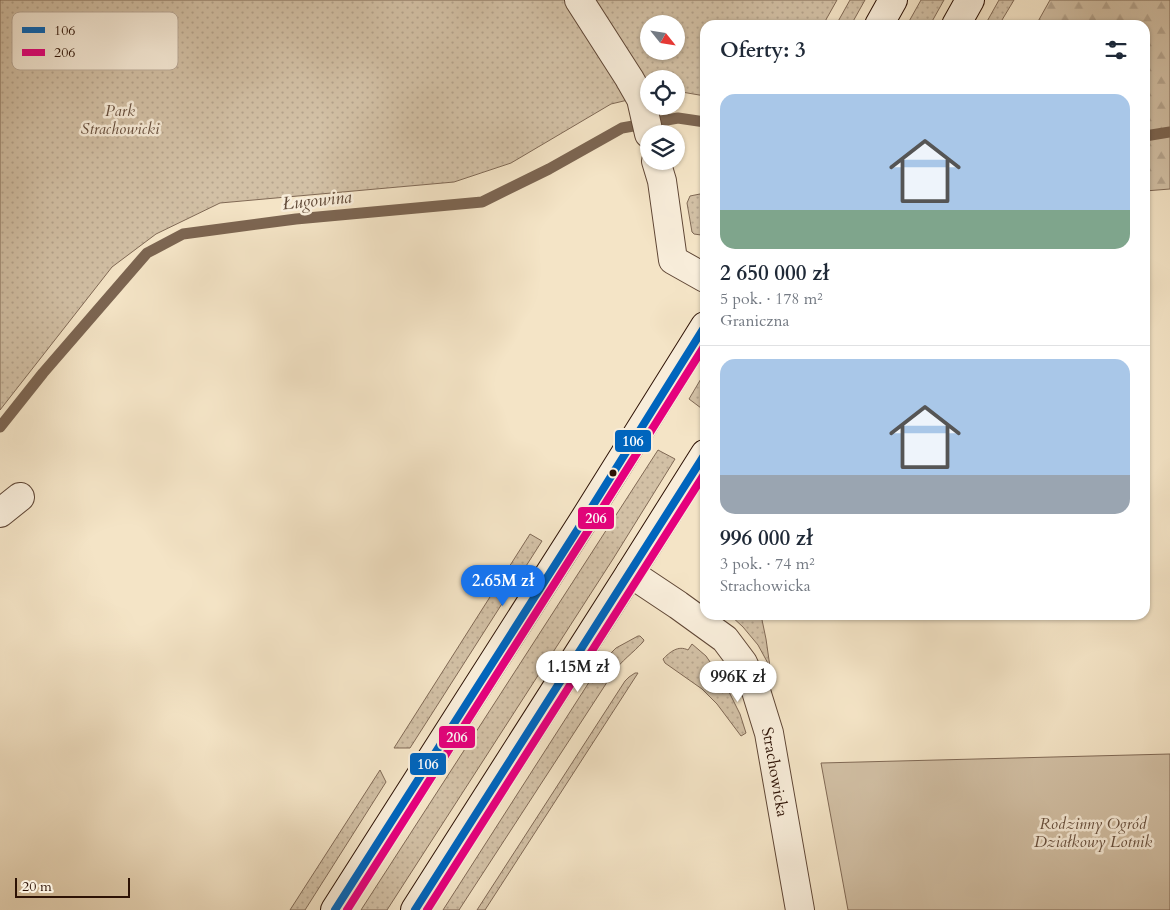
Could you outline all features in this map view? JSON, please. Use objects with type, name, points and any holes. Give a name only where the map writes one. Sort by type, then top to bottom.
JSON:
[{"type":"main road","points":[[579,0],[641,99],[647,125]]},
{"type":"main road","points":[[882,20],[893,0]]},
{"type":"main road","points":[[959,20],[970,0]]},
{"type":"main road","points":[[659,170],[662,181],[673,260],[700,275]]},
{"type":"main road","points":[[335,910],[700,334]]},
{"type":"main road","points":[[415,910],[700,462]]},
{"type":"main road","name":"Strachowicka","points":[[630,573],[725,639],[743,664],[756,691],[768,733],[800,910]]},
{"type":"green space","name":"Park Strachowicki","points":[[0,0],[837,0],[826,20],[700,20],[700,95],[685,93],[685,70],[640,70],[640,97],[611,104],[511,163],[454,182],[220,203],[156,234],[112,267],[0,410]]},
{"type":"green space","points":[[850,0],[865,0],[854,20],[839,20]]},
{"type":"green space","points":[[921,0],[944,0],[933,20],[910,20]]},
{"type":"green space","points":[[999,0],[1014,0],[1002,20],[988,20]]},
{"type":"green space","points":[[1050,0],[1170,0],[1170,189],[1150,191],[1150,20],[1039,20]]},
{"type":"green space","points":[[700,194],[700,235],[692,232],[687,203],[690,196]]},
{"type":"green space","points":[[700,380],[700,407],[689,399]]},
{"type":"green space","points":[[658,450],[675,459],[613,559],[387,910],[361,910]]},
{"type":"green space","points":[[530,534],[542,541],[410,748],[394,748]]},
{"type":"green space","points":[[735,620],[762,620],[770,667],[758,645]]},
{"type":"green space","points":[[638,636],[644,640],[643,642],[613,673],[459,910],[443,910],[602,662],[616,648]]},
{"type":"green space","points":[[692,644],[706,656],[725,684],[740,714],[746,733],[741,736],[717,704],[702,689],[665,663],[663,659],[671,652],[681,648],[688,650]]},
{"type":"green space","points":[[635,673],[638,673],[485,910],[477,910],[625,681]]},
{"type":"green space","name":"Rodzinny Ogród Działkowy Lotnik","points":[[1170,754],[1170,910],[848,910],[821,763]]},
{"type":"green space","points":[[380,770],[386,782],[305,910],[290,910]]},
{"type":"waterway","name":"Ługowina","points":[[0,427],[43,373],[147,253],[183,234],[296,219],[482,202],[549,169],[622,128],[678,118],[700,121]]},
{"type":"waterway","name":"Ługowina","points":[[1150,135],[1170,132]]},
{"type":"transit line","name":"106","points":[[335,910],[700,334]]},
{"type":"transit line","name":"206","points":[[347,910],[700,353]]},
{"type":"transit line","name":"106","points":[[415,910],[700,462]]},
{"type":"transit line","name":"206","points":[[427,910],[700,481]]}]
